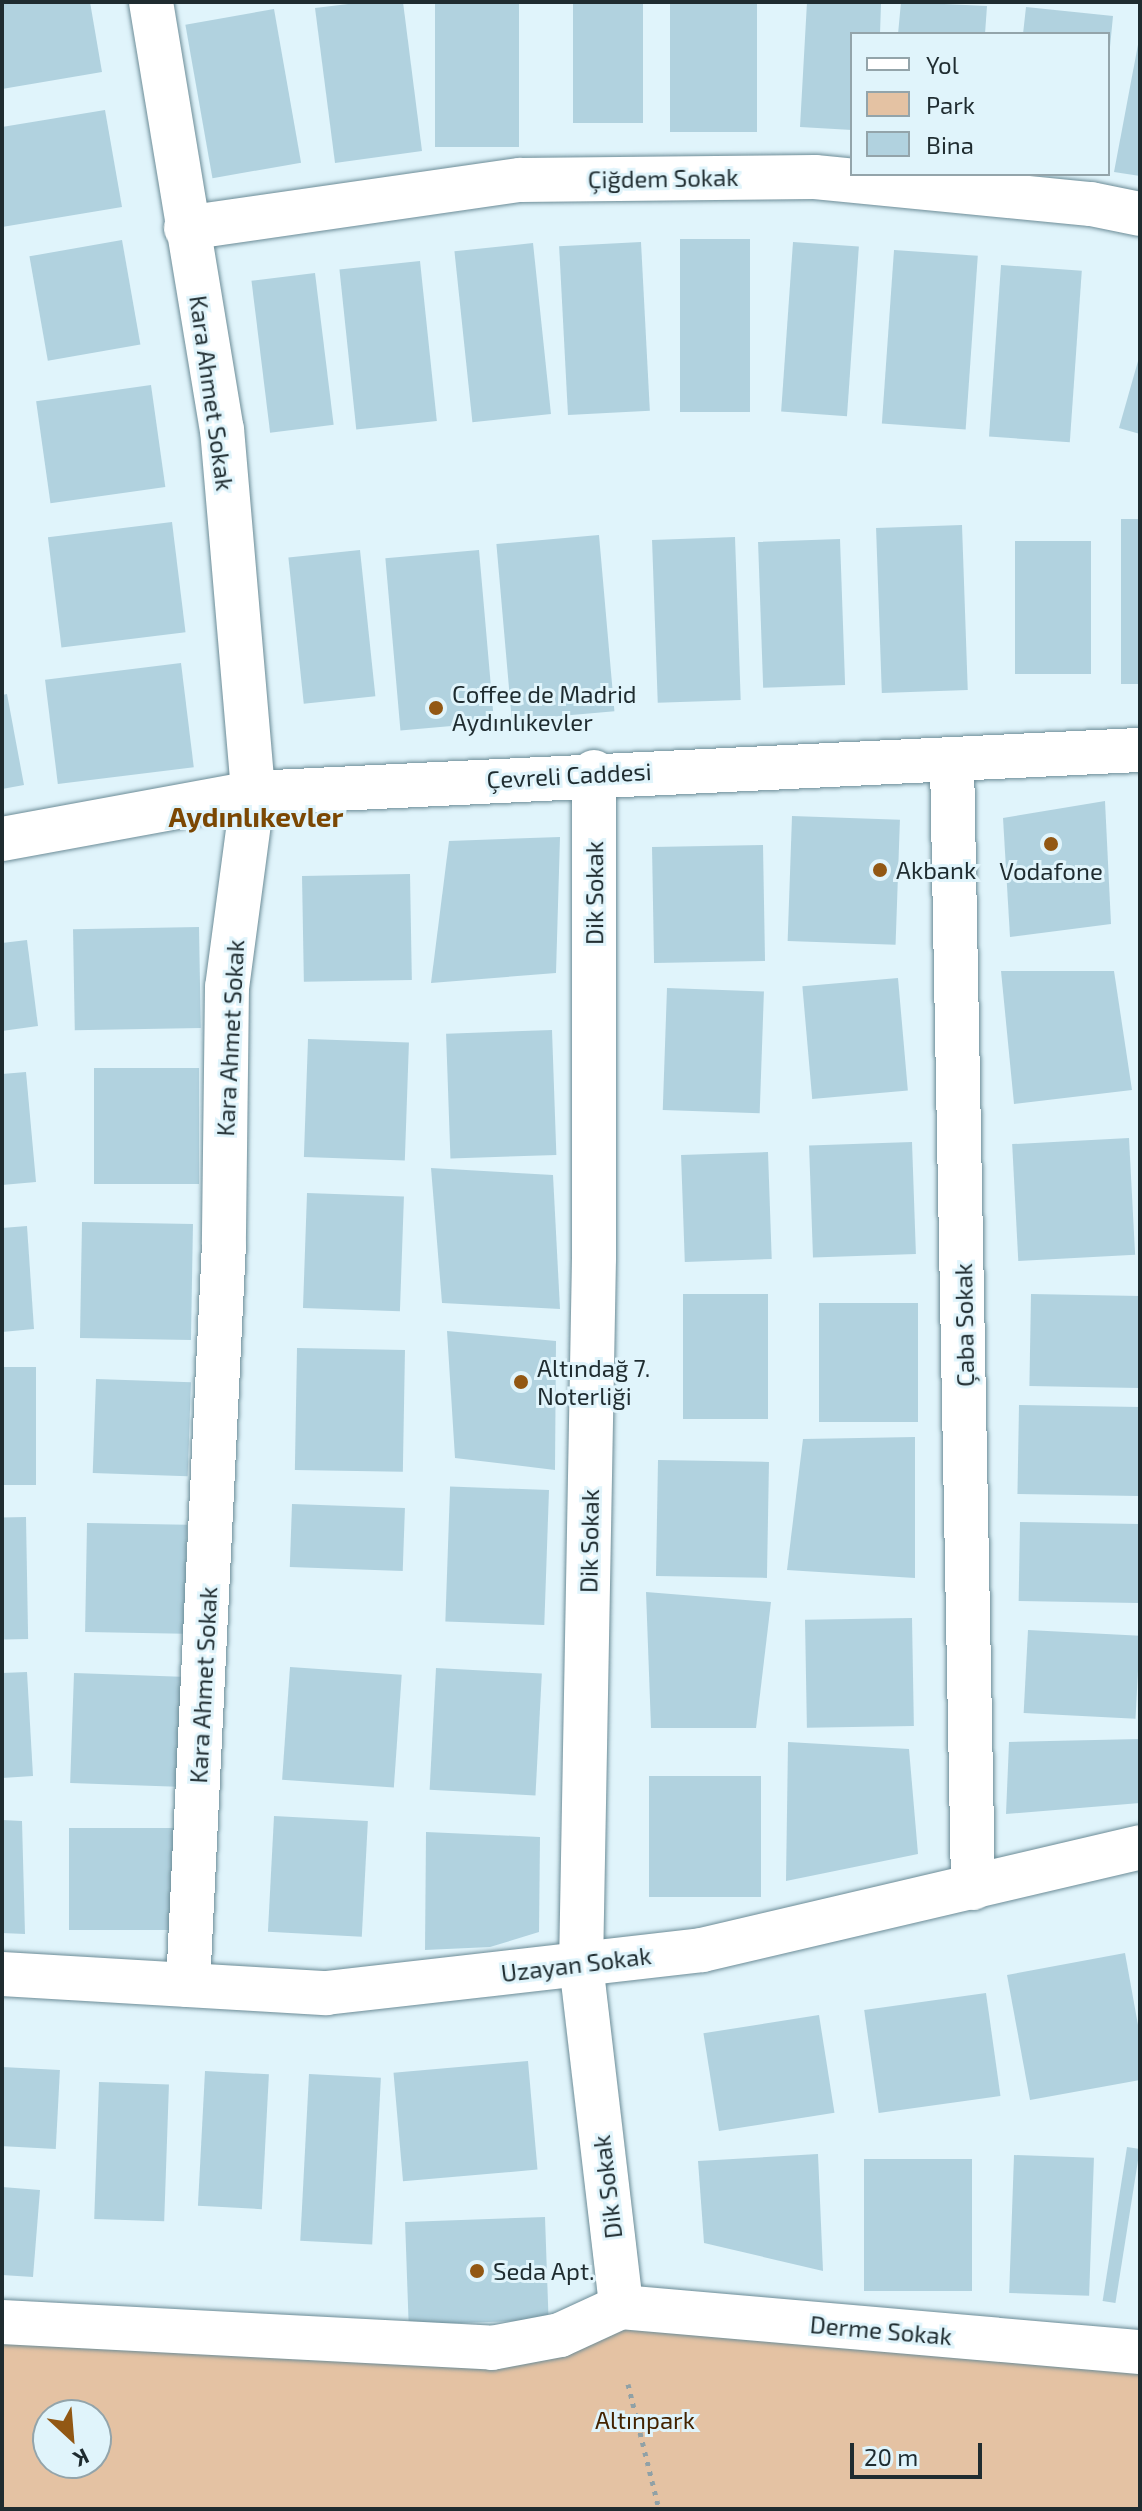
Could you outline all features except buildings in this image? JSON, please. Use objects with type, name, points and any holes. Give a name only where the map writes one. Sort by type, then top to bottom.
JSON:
[{"type":"street","name":"Kara Ahmet Sokak","points":[[151,2],[186,228],[222,429],[253,793],[227,987],[224,1244],[188,1985]]},
{"type":"street","name":"Çiğdem Sokak","points":[[186,228],[520,180],[815,177],[1091,204],[1140,214]]},
{"type":"street","name":"Çevreli Caddesi","points":[[2,839],[253,793],[594,772],[952,761],[1140,750]]},
{"type":"street","name":"Çaba Sokak","points":[[952,761],[973,1888]]},
{"type":"street","name":"Dik Sokak","points":[[594,772],[594,1258],[581,1964],[621,2307]]},
{"type":"street","name":"Uzayan Sokak","points":[[2,1974],[326,1993],[702,1950],[1140,1847]]},
{"type":"street","points":[[2,2322],[492,2348],[560,2335],[621,2307]]},
{"type":"street","name":"Derme Sokak","points":[[621,2307],[1140,2352]]},
{"type":"path","points":[[628,2384],[659,2509]]},
{"type":"green space","name":"Altınpark","points":[[621,2307],[1140,2352],[1140,2509],[2,2509],[2,2322],[492,2348]]},
{"type":"place","name":"Coffee de Madrid Aydınlıkevler","points":[[436,708]]},
{"type":"place","name":"Vodafone","points":[[1051,844]]},
{"type":"place","name":"Akbank","points":[[880,870]]},
{"type":"place","name":"Altındağ 7. Noterliği","points":[[521,1382]]},
{"type":"place","name":"Seda Apt.","points":[[477,2271]]},
{"type":"district","name":"Aydınlıkevler","points":[[256,816]]}]
